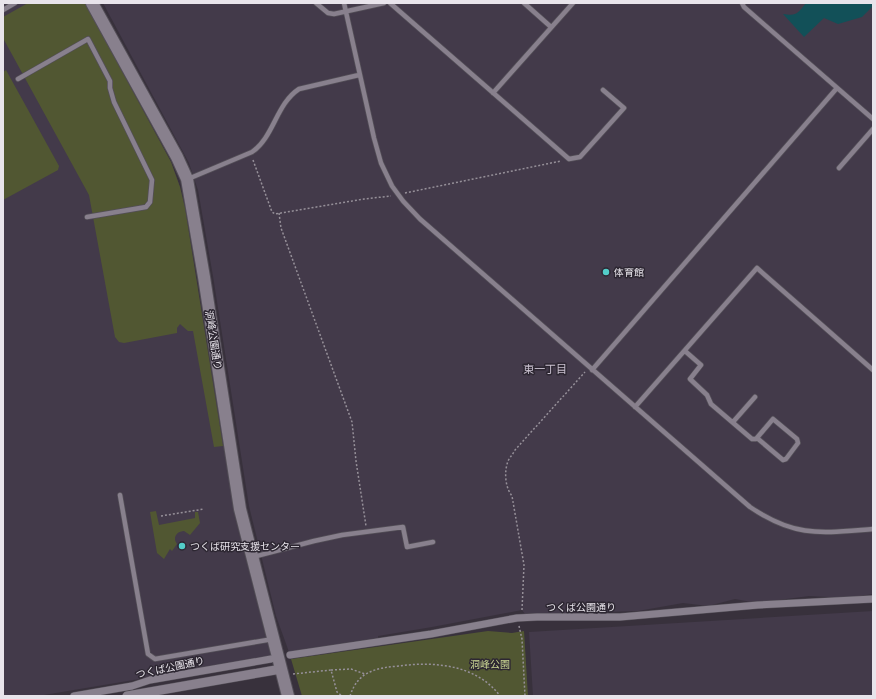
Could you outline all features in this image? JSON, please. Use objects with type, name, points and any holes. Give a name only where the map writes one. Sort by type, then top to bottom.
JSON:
[{"type":"street","name":"洞峰公園通り","points":[[92,3],[177,157],[187,179],[204,277],[240,509],[288,696]]},
{"type":"street","name":"つくば公園通り","points":[[290,655],[431,634],[520,618],[620,617],[758,605],[873,598]]},
{"type":"street","name":"つくば公園通り","points":[[74,696],[132,686],[150,680],[271,658]]},
{"type":"street","points":[[128,696],[281,669]]},
{"type":"lane","points":[[3,10],[15,3]]},
{"type":"lane","points":[[316,3],[331,14],[384,3]]},
{"type":"lane","points":[[344,3],[359,75],[381,163],[392,186],[403,201],[420,219],[590,369],[750,507],[774,522],[806,532],[817,533],[873,529]]},
{"type":"lane","points":[[390,3],[569,159],[580,157],[624,108],[603,90]]},
{"type":"lane","points":[[524,3],[551,27]]},
{"type":"lane","points":[[493,93],[573,3]]},
{"type":"lane","points":[[742,3],[744,7],[873,119]]},
{"type":"lane","points":[[18,79],[88,39],[110,81],[110,88],[114,102],[152,180],[150,202],[146,206],[87,217]]},
{"type":"lane","points":[[187,179],[252,152],[258,148],[263,142],[285,101],[299,89],[359,75]]},
{"type":"lane","points":[[590,369],[837,88]]},
{"type":"lane","points":[[839,168],[873,129]]},
{"type":"lane","points":[[635,407],[757,268],[873,370]]},
{"type":"lane","points":[[685,350],[701,365],[690,379],[707,395],[712,404],[752,439],[757,438],[782,460],[786,459],[798,443],[797,439],[773,419],[757,438]]},
{"type":"lane","points":[[733,422],[755,397]]},
{"type":"lane","points":[[120,495],[148,654],[154,659],[273,639]]},
{"type":"lane","points":[[252,558],[314,541],[403,527],[407,547],[434,542]]},
{"type":"path","points":[[253,160],[272,212],[275,214],[391,196]]},
{"type":"path","points":[[405,193],[561,161]]},
{"type":"path","points":[[279,213],[281,228],[352,422],[356,461],[367,532]]},
{"type":"path","points":[[525,696],[520,618],[524,565],[512,496],[506,489],[508,462],[515,450],[590,369]]},
{"type":"path","points":[[161,516],[204,509]]},
{"type":"path","points":[[350,696],[357,682],[365,674],[372,670],[417,663],[451,666],[478,677],[490,684],[500,696]]},
{"type":"path","points":[[293,674],[351,669],[365,674]]},
{"type":"path","points":[[331,670],[338,692],[342,696]]},
{"type":"shaded area","points":[[3,3],[85,3],[171,162],[180,187],[185,208],[235,517],[271,657],[38,696],[3,696]]},
{"type":"shaded area","points":[[103,3],[873,3],[873,594],[847,598],[809,596],[757,603],[735,599],[708,606],[683,603],[638,611],[525,614],[522,610],[378,636],[378,638],[289,652],[276,616],[249,506],[198,190],[189,163]]},
{"type":"shaded area","points":[[873,611],[873,696],[533,696],[529,632]]},
{"type":"green space","points":[[28,3],[85,3],[171,162],[180,187],[185,208],[223,446],[214,447],[193,331],[188,331],[180,324],[177,328],[177,333],[124,343],[119,342],[115,337],[89,195],[3,38],[3,17]]},
{"type":"green space","points":[[6,70],[59,166],[58,170],[3,200],[3,72]]},
{"type":"green space","points":[[156,511],[159,525],[195,518],[195,512],[198,512],[200,523],[190,535],[184,531],[181,531],[176,535],[175,539],[177,544],[172,551],[170,549],[164,559],[157,553],[150,512]]},
{"type":"green space","name":"洞峰公園","points":[[488,631],[512,633],[524,631],[528,696],[302,696],[291,659]]},
{"type":"water","points":[[806,3],[873,3],[873,6],[862,17],[838,24],[824,18],[804,37],[783,14],[794,14],[801,10]]},
{"type":"place","name":"体育館","points":[[606,272]]},
{"type":"place","name":"つくば研究支援センター","points":[[182,546]]},
{"type":"district","name":"東一丁目","points":[[545,369]]}]
